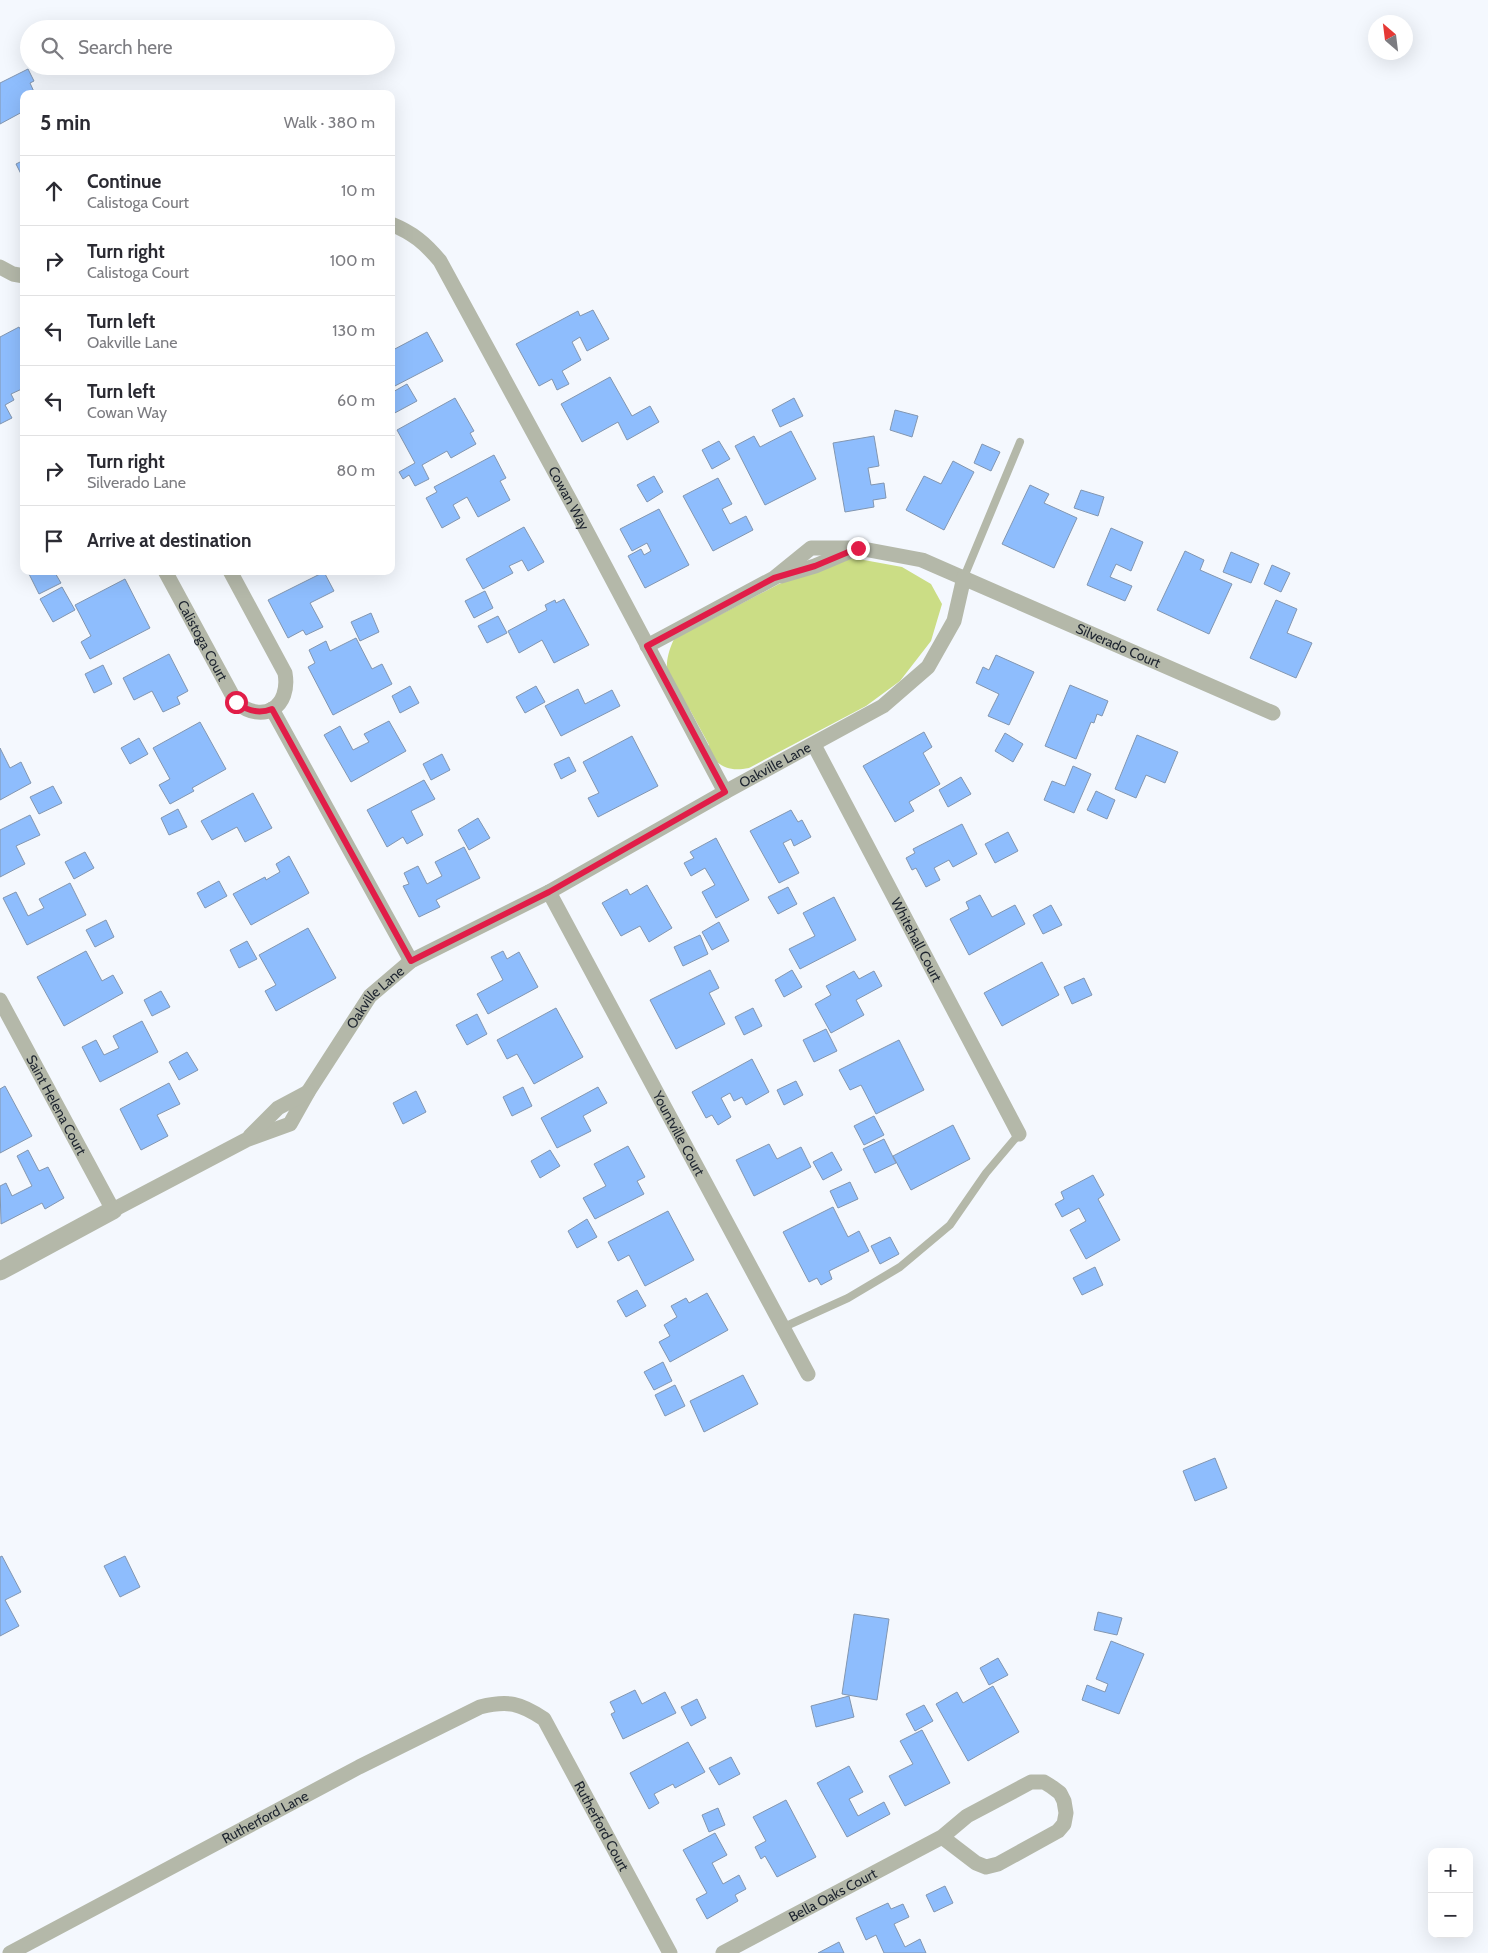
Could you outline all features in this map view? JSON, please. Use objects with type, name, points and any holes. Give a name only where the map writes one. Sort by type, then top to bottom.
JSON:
[{"type":"street","name":"Cowan Way","points":[[395,226],[410,232],[426,245],[440,261],[577,513],[725,792]]},
{"type":"street","points":[[0,267],[20,275]]},
{"type":"street","name":"Silverado Court","points":[[647,646],[774,578],[811,548],[858,548],[922,560],[1273,713]]},
{"type":"street","name":"Calistoga Court","points":[[167,575],[236,702],[244,708],[255,712],[272,709]]},
{"type":"street","points":[[232,575],[285,673],[287,685],[283,698],[272,709],[411,961]]},
{"type":"street","name":"Oakville Lane","points":[[0,1271],[246,1140],[290,1124],[308,1092],[370,996],[411,961],[549,892],[725,792],[883,706],[928,667],[954,621],[964,577]]},
{"type":"street","name":"Whitehall Court","points":[[814,745],[1019,1134]]},
{"type":"street","name":"Yountville Court","points":[[549,892],[808,1374]]},
{"type":"street","name":"Saint Helena Court","points":[[0,1000],[113,1210]]},
{"type":"street","name":"Rutherford Lane","points":[[10,1953],[359,1767],[480,1707],[510,1703],[526,1707]]},
{"type":"street","name":"Rutherford Court","points":[[526,1707],[544,1719],[670,1953]]},
{"type":"street","name":"Bella Oaks Court","points":[[723,1953],[942,1837],[967,1816],[1031,1782],[1044,1782],[1060,1793],[1064,1801],[1066,1812],[1064,1824],[1058,1831],[998,1864],[986,1867],[976,1863],[942,1837]]},
{"type":"lane","points":[[964,577],[1020,442]]},
{"type":"lane","points":[[784,1327],[848,1298],[900,1267],[950,1225],[986,1172],[1019,1134]]},
{"type":"green space","points":[[853,558],[902,567],[931,584],[942,604],[931,641],[900,681],[866,706],[749,768],[730,769],[721,765],[707,752],[709,745],[690,710],[682,708],[670,682],[667,667],[674,639],[779,584]]},
{"type":"building","points":[[20,73],[20,75],[31,75],[34,81],[30,83],[33,90],[20,90],[20,113],[0,124],[0,83]]},
{"type":"building","points":[[20,162],[20,172],[16,164]]},
{"type":"building","points":[[593,310],[609,339],[587,351],[580,337],[572,342],[581,360],[562,371],[569,384],[557,390],[552,379],[539,386],[516,344],[578,311],[580,316]]},
{"type":"building","points":[[19,327],[20,329],[20,390],[11,394],[14,400],[5,405],[12,418],[0,424],[0,337]]},
{"type":"building","points":[[427,332],[443,361],[395,386],[395,349]]},
{"type":"building","points":[[610,377],[632,416],[650,406],[659,422],[627,440],[618,422],[582,442],[561,404]]},
{"type":"building","points":[[407,384],[417,401],[395,413],[395,391]]},
{"type":"building","points":[[455,398],[474,431],[470,433],[476,444],[451,458],[447,451],[422,465],[429,479],[415,486],[409,475],[403,479],[399,472],[415,463],[397,430]]},
{"type":"building","points":[[794,398],[803,416],[780,427],[772,410]]},
{"type":"building","points":[[895,410],[918,416],[912,437],[890,430]]},
{"type":"building","points":[[791,431],[816,479],[765,505],[735,446],[754,436],[760,447]]},
{"type":"building","points":[[874,436],[879,466],[868,468],[871,485],[884,483],[886,498],[873,500],[874,507],[845,512],[833,443]]},
{"type":"building","points":[[719,441],[730,459],[712,469],[702,450]]},
{"type":"building","points":[[982,444],[1000,452],[991,471],[974,463]]},
{"type":"building","points":[[494,455],[506,478],[500,481],[510,500],[478,517],[467,497],[453,505],[460,518],[442,528],[426,498],[437,492],[434,487]]},
{"type":"building","points":[[953,461],[974,472],[944,530],[906,510],[924,476],[941,484]]},
{"type":"building","points":[[654,476],[663,492],[647,502],[637,485]]},
{"type":"building","points":[[718,478],[732,504],[722,509],[730,524],[746,516],[753,530],[713,551],[683,496]]},
{"type":"building","points":[[1030,485],[1049,494],[1044,503],[1077,518],[1054,568],[1002,544]]},
{"type":"building","points":[[1081,490],[1104,497],[1098,516],[1074,508]]},
{"type":"building","points":[[659,509],[689,565],[645,588],[628,556],[641,549],[644,555],[651,551],[647,543],[632,551],[620,529]]},
{"type":"building","points":[[524,527],[544,562],[528,571],[522,560],[509,566],[513,573],[483,589],[466,559]]},
{"type":"building","points":[[1111,528],[1143,542],[1131,571],[1116,564],[1110,577],[1132,586],[1125,601],[1087,585]]},
{"type":"building","points":[[1185,551],[1204,560],[1200,570],[1232,584],[1209,634],[1157,610]]},
{"type":"building","points":[[1231,552],[1259,564],[1251,583],[1223,572]]},
{"type":"building","points":[[1272,565],[1290,573],[1281,592],[1264,584]]},
{"type":"building","points":[[30,575],[56,575],[61,583],[39,594]]},
{"type":"building","points":[[318,575],[326,575],[334,591],[310,603],[323,627],[306,635],[303,630],[288,638],[268,600]]},
{"type":"building","points":[[125,579],[150,628],[90,659],[81,642],[91,636],[75,605]]},
{"type":"building","points":[[62,587],[75,610],[53,622],[40,599]]},
{"type":"building","points":[[485,591],[493,608],[474,618],[465,601]]},
{"type":"building","points":[[564,599],[589,645],[554,663],[542,640],[519,653],[508,631],[547,610],[545,605],[555,600],[556,603]]},
{"type":"building","points":[[1276,600],[1297,609],[1287,633],[1312,643],[1296,678],[1250,658]]},
{"type":"building","points":[[371,613],[379,632],[360,641],[351,622]]},
{"type":"building","points":[[498,616],[507,633],[487,643],[478,626]]},
{"type":"building","points":[[356,638],[372,669],[382,664],[392,684],[333,715],[308,667],[315,663],[309,650],[326,641],[330,651]]},
{"type":"building","points":[[169,654],[188,691],[177,697],[180,704],[163,712],[152,691],[134,700],[123,678]]},
{"type":"building","points":[[996,655],[1034,672],[1009,725],[988,716],[999,694],[976,683],[983,667],[989,670]]},
{"type":"building","points":[[103,665],[112,684],[94,693],[85,674]]},
{"type":"building","points":[[1070,685],[1108,701],[1102,716],[1097,714],[1094,723],[1091,722],[1076,759],[1045,746]]},
{"type":"building","points":[[410,686],[419,703],[400,713],[392,696]]},
{"type":"building","points":[[536,686],[545,702],[525,713],[516,697]]},
{"type":"building","points":[[578,689],[585,704],[612,690],[620,706],[561,736],[545,706]]},
{"type":"building","points":[[389,721],[406,751],[351,782],[324,735],[340,726],[353,750],[369,742],[364,734]]},
{"type":"building","points":[[200,722],[226,769],[192,788],[194,791],[170,804],[159,785],[170,779],[153,748]]},
{"type":"building","points":[[924,732],[932,747],[923,753],[940,784],[909,802],[914,811],[895,822],[863,766]]},
{"type":"building","points":[[1005,733],[1023,744],[1013,762],[995,751]]},
{"type":"building","points":[[1137,735],[1178,752],[1165,783],[1146,775],[1136,798],[1115,789]]},
{"type":"building","points":[[632,736],[658,786],[598,817],[588,798],[599,793],[583,762]]},
{"type":"building","points":[[139,738],[148,754],[130,764],[121,748]]},
{"type":"building","points":[[0,748],[10,768],[21,762],[31,783],[0,800]]},
{"type":"building","points":[[442,754],[450,770],[431,780],[423,764]]},
{"type":"building","points":[[569,757],[576,771],[561,779],[554,764]]},
{"type":"building","points":[[1073,766],[1091,774],[1074,813],[1044,800],[1052,781],[1065,786]]},
{"type":"building","points":[[961,777],[971,794],[948,807],[939,790]]},
{"type":"building","points":[[424,780],[435,799],[411,811],[423,835],[407,844],[403,837],[387,847],[367,810]]},
{"type":"building","points":[[53,786],[62,803],[39,814],[30,797]]},
{"type":"building","points":[[1096,791],[1115,800],[1107,819],[1087,810]]},
{"type":"building","points":[[253,793],[272,828],[245,842],[237,827],[212,840],[201,821]]},
{"type":"building","points":[[178,809],[187,827],[169,835],[161,818]]},
{"type":"building","points":[[791,810],[798,822],[802,820],[811,837],[794,846],[791,839],[783,843],[799,873],[779,883],[750,831]]},
{"type":"building","points":[[30,815],[40,835],[16,846],[25,864],[0,877],[0,830]]},
{"type":"building","points":[[478,818],[490,838],[469,850],[458,830]]},
{"type":"building","points":[[962,824],[977,854],[953,867],[949,860],[934,868],[940,880],[926,887],[916,868],[912,870],[906,858],[915,853],[913,849]]},
{"type":"building","points":[[1008,832],[1018,851],[995,863],[985,844]]},
{"type":"building","points":[[716,838],[749,900],[716,918],[702,892],[715,885],[705,868],[691,876],[684,863],[694,858],[690,852]]},
{"type":"building","points":[[464,847],[480,878],[436,900],[440,907],[419,917],[403,886],[409,884],[404,873],[418,866],[427,884],[442,876],[435,862]]},
{"type":"building","points":[[85,852],[94,868],[74,879],[65,862]]},
{"type":"building","points":[[289,856],[309,893],[251,925],[233,894],[265,877],[266,880],[280,872],[276,864]]},
{"type":"building","points":[[219,881],[227,896],[205,908],[197,893]]},
{"type":"building","points":[[70,883],[86,915],[27,945],[3,898],[16,892],[28,916],[44,908],[39,899]]},
{"type":"building","points":[[647,885],[672,928],[649,942],[640,926],[621,936],[602,903],[627,889],[630,895]]},
{"type":"building","points":[[788,887],[797,904],[778,914],[768,897]]},
{"type":"building","points":[[980,895],[992,917],[1015,905],[1025,924],[969,955],[950,919],[969,909],[966,902]]},
{"type":"building","points":[[834,897],[856,940],[800,969],[789,949],[815,936],[803,913]]},
{"type":"building","points":[[1051,905],[1062,925],[1043,934],[1033,915]]},
{"type":"building","points":[[106,920],[114,937],[95,947],[86,930]]},
{"type":"building","points":[[719,922],[729,941],[712,950],[702,932]]},
{"type":"building","points":[[308,928],[336,978],[276,1011],[265,991],[276,985],[259,955]]},
{"type":"building","points":[[700,935],[708,954],[683,966],[674,947]]},
{"type":"building","points":[[247,941],[257,959],[239,968],[230,950]]},
{"type":"building","points":[[86,951],[102,981],[113,975],[123,993],[64,1026],[37,977]]},
{"type":"building","points":[[503,951],[507,959],[519,952],[538,987],[488,1014],[477,994],[503,980],[491,957]]},
{"type":"building","points":[[1042,962],[1059,995],[1002,1026],[984,993]]},
{"type":"building","points":[[710,970],[719,988],[709,993],[725,1024],[676,1049],[650,1000]]},
{"type":"building","points":[[792,970],[802,987],[784,997],[775,980]]},
{"type":"building","points":[[854,971],[859,979],[874,971],[882,986],[856,1000],[864,1015],[831,1033],[815,1004],[831,995],[826,986]]},
{"type":"building","points":[[1084,978],[1092,995],[1072,1004],[1064,987]]},
{"type":"building","points":[[161,991],[170,1007],[152,1016],[144,1000]]},
{"type":"building","points":[[556,1008],[583,1057],[534,1084],[517,1054],[507,1059],[497,1040]]},
{"type":"building","points":[[753,1008],[762,1026],[744,1035],[735,1017]]},
{"type":"building","points":[[477,1014],[487,1034],[467,1045],[456,1025]]},
{"type":"building","points":[[142,1021],[158,1052],[100,1082],[82,1047],[96,1040],[104,1055],[119,1048],[113,1036]]},
{"type":"building","points":[[826,1029],[837,1051],[814,1062],[803,1040]]},
{"type":"building","points":[[899,1040],[924,1090],[876,1114],[861,1085],[850,1090],[839,1070]]},
{"type":"building","points":[[187,1052],[198,1070],[179,1080],[169,1062]]},
{"type":"building","points":[[752,1059],[769,1092],[746,1105],[742,1097],[734,1101],[730,1093],[721,1098],[731,1117],[718,1125],[712,1115],[706,1118],[692,1092]]},
{"type":"building","points":[[796,1081],[803,1095],[784,1105],[777,1090]]},
{"type":"building","points":[[169,1083],[180,1104],[157,1115],[168,1136],[141,1150],[120,1109]]},
{"type":"building","points":[[5,1086],[32,1136],[0,1153],[0,1089]]},
{"type":"building","points":[[523,1087],[532,1106],[512,1116],[503,1097]]},
{"type":"building","points":[[598,1087],[607,1103],[583,1116],[591,1131],[557,1148],[541,1118]]},
{"type":"building","points":[[416,1091],[426,1112],[403,1124],[393,1103]]},
{"type":"building","points":[[874,1116],[884,1135],[864,1145],[854,1126]]},
{"type":"building","points":[[953,1125],[970,1159],[911,1190],[893,1156]]},
{"type":"building","points":[[884,1139],[896,1163],[875,1173],[863,1149]]},
{"type":"building","points":[[769,1144],[777,1159],[801,1147],[811,1167],[754,1196],[736,1160]]},
{"type":"building","points":[[628,1146],[645,1177],[637,1181],[644,1194],[595,1219],[583,1198],[606,1186],[594,1164]]},
{"type":"building","points":[[28,1150],[39,1171],[48,1167],[64,1198],[45,1209],[42,1203],[1,1224],[0,1186],[6,1183],[12,1196],[32,1186],[17,1156]]},
{"type":"building","points":[[550,1150],[560,1166],[540,1178],[531,1161]]},
{"type":"building","points":[[832,1152],[842,1170],[823,1180],[813,1162]]},
{"type":"building","points":[[1093,1175],[1104,1195],[1098,1199],[1120,1240],[1086,1259],[1070,1230],[1086,1221],[1079,1208],[1062,1217],[1055,1204],[1064,1199],[1061,1192]]},
{"type":"building","points":[[850,1182],[858,1199],[838,1208],[830,1191]]},
{"type":"building","points":[[833,1207],[848,1237],[859,1231],[869,1251],[829,1271],[832,1279],[821,1285],[817,1278],[809,1282],[783,1232]]},
{"type":"building","points":[[668,1211],[694,1260],[645,1286],[629,1255],[618,1261],[608,1242]]},
{"type":"building","points":[[587,1219],[597,1237],[577,1248],[568,1231]]},
{"type":"building","points":[[890,1237],[899,1254],[880,1264],[871,1246]]},
{"type":"building","points":[[1095,1267],[1103,1285],[1082,1295],[1073,1278]]},
{"type":"building","points":[[637,1290],[646,1306],[626,1317],[617,1301]]},
{"type":"building","points":[[707,1293],[728,1330],[670,1362],[659,1342],[670,1336],[664,1325],[677,1317],[671,1306],[686,1298],[689,1303]]},
{"type":"building","points":[[663,1362],[672,1381],[654,1390],[644,1372]]},
{"type":"building","points":[[743,1375],[758,1404],[704,1432],[690,1401]]},
{"type":"building","points":[[675,1385],[685,1406],[665,1416],[655,1395]]},
{"type":"building","points":[[1215,1458],[1227,1488],[1195,1501],[1183,1471]]},
{"type":"building","points":[[2,1556],[21,1592],[5,1600],[19,1626],[0,1636],[0,1557]]},
{"type":"building","points":[[125,1556],[140,1587],[120,1597],[104,1566]]},
{"type":"building","points":[[1098,1612],[1122,1618],[1117,1635],[1094,1630]]},
{"type":"building","points":[[854,1614],[889,1619],[877,1700],[842,1694]]},
{"type":"building","points":[[1111,1641],[1144,1654],[1119,1714],[1082,1700],[1087,1685],[1105,1692],[1108,1684],[1096,1679]]},
{"type":"building","points":[[998,1658],[1008,1675],[989,1685],[980,1668]]},
{"type":"building","points":[[993,1686],[1019,1732],[968,1761],[936,1704],[957,1692],[963,1703]]},
{"type":"building","points":[[635,1690],[642,1704],[665,1692],[676,1713],[623,1739],[611,1714],[615,1712],[610,1702]]},
{"type":"building","points":[[849,1696],[854,1717],[816,1727],[811,1706]]},
{"type":"building","points":[[697,1699],[706,1718],[691,1726],[681,1707]]},
{"type":"building","points":[[924,1705],[933,1721],[915,1731],[906,1714]]},
{"type":"building","points":[[922,1730],[950,1783],[905,1806],[889,1776],[913,1764],[900,1741]]},
{"type":"building","points":[[688,1742],[705,1772],[675,1788],[673,1784],[654,1794],[659,1803],[649,1809],[630,1773]]},
{"type":"building","points":[[731,1757],[740,1774],[719,1785],[709,1768]]},
{"type":"building","points":[[849,1766],[863,1792],[849,1799],[858,1816],[884,1802],[890,1814],[847,1837],[817,1783]]},
{"type":"building","points":[[786,1800],[816,1857],[777,1877],[765,1856],[761,1859],[755,1847],[766,1841],[753,1817]]},
{"type":"building","points":[[718,1808],[725,1825],[709,1832],[702,1815]]},
{"type":"building","points":[[715,1833],[727,1855],[712,1863],[723,1884],[739,1875],[746,1889],[735,1895],[738,1901],[707,1919],[696,1899],[707,1893],[683,1850]]},
{"type":"building","points":[[945,1886],[953,1903],[934,1912],[926,1895]]},
{"type":"building","points":[[888,1903],[891,1909],[903,1904],[909,1917],[894,1924],[905,1947],[920,1939],[926,1953],[884,1953],[876,1935],[866,1940],[856,1918]]},
{"type":"building","points":[[839,1942],[844,1953],[818,1953]]},
{"type":"route","points":[[236,702],[244,708],[255,712],[272,709],[411,961],[549,892],[725,792],[647,646],[774,578],[815,566],[858,548]]}]
